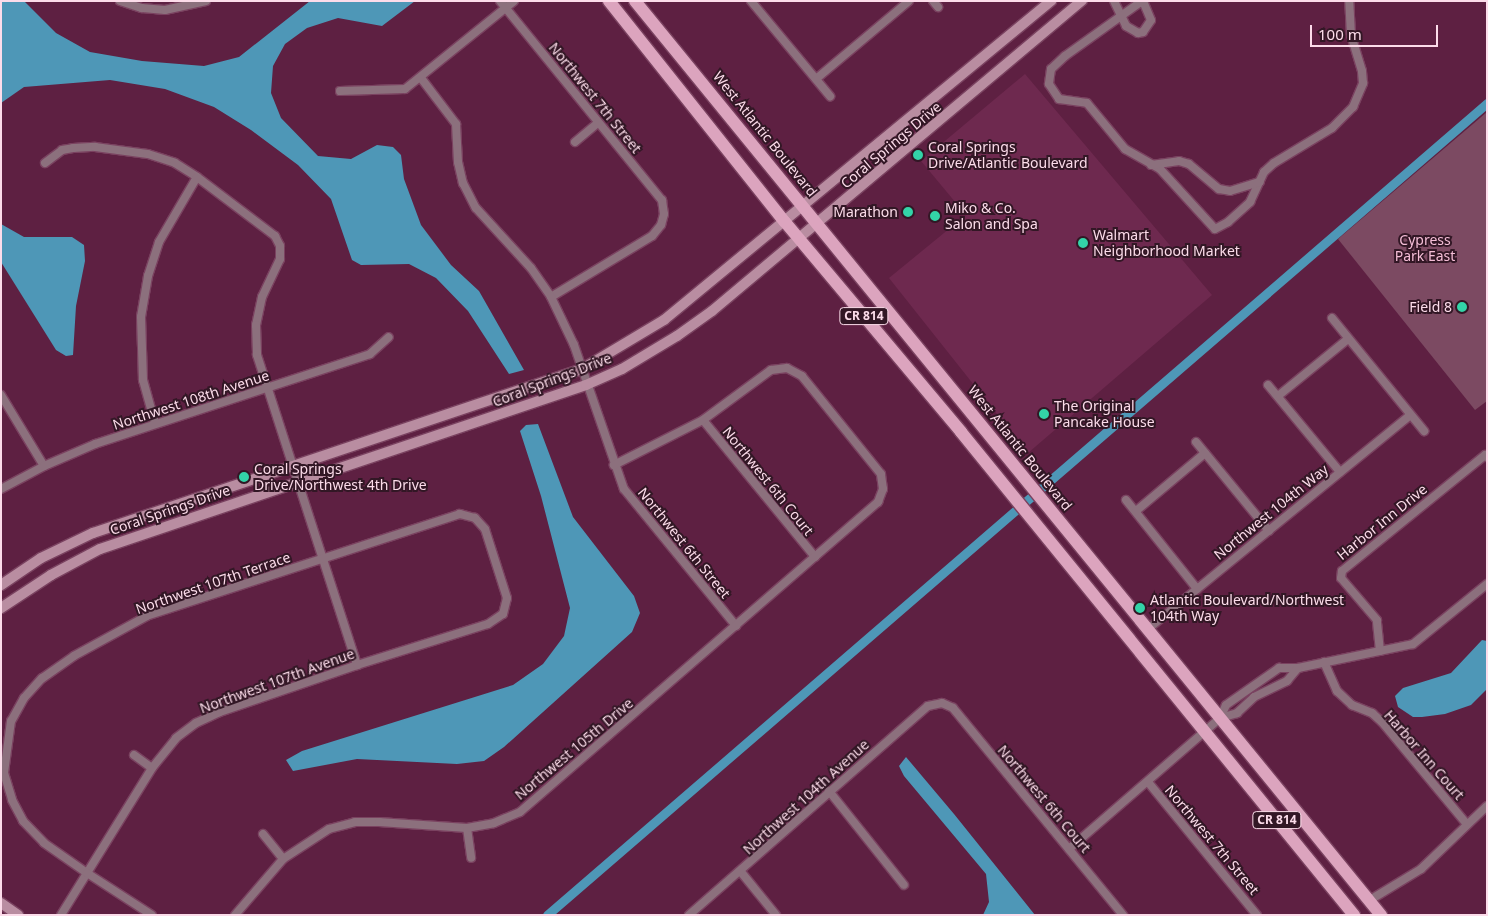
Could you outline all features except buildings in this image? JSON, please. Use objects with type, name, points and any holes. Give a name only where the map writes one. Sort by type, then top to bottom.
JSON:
[{"type":"main road","name":"CR 814","points":[[608,1],[785,222],[1008,491],[1354,915]]},
{"type":"main road","name":"West Atlantic Boulevard","points":[[635,1],[1381,915]]},
{"type":"main road","name":"Coral Springs Drive","points":[[1,585],[41,558],[94,534],[582,369],[664,320],[1051,1]]},
{"type":"main road","name":"Coral Springs Drive","points":[[2,605],[51,575],[100,549],[586,385],[677,336],[800,240],[1082,1]]},
{"type":"main road","points":[[1,903],[18,915]]},
{"type":"main road","points":[[1,910],[8,915]]},
{"type":"street","points":[[120,1],[142,8],[165,10],[206,1]]},
{"type":"street","name":"Northwest 7th Street","points":[[500,1],[662,200],[664,214],[662,225],[652,236],[551,297]]},
{"type":"street","points":[[340,91],[390,91],[405,89],[422,78],[514,1]]},
{"type":"street","points":[[751,1],[830,96]]},
{"type":"street","points":[[816,78],[909,1]]},
{"type":"street","points":[[1114,1],[1120,16],[1131,30],[1143,32],[1152,20],[1142,1],[1120,16],[1058,62],[1051,69],[1049,84],[1059,99],[1087,102],[1125,148],[1160,169],[1215,229],[1228,222],[1250,202],[1264,172],[1288,152],[1344,119],[1359,96],[1362,71],[1351,35],[1349,1]]},
{"type":"street","name":"Northwest 6th Street","points":[[422,78],[456,124],[463,183],[476,208],[521,256],[551,297],[582,369],[586,385],[624,489],[736,626]]},
{"type":"street","points":[[575,142],[598,123]]},
{"type":"street","points":[[45,163],[62,150],[72,148],[120,149],[175,164],[197,177],[275,236],[280,246],[280,259],[262,297],[256,325],[256,355],[357,665]]},
{"type":"street","points":[[1151,165],[1179,160],[1190,164],[1219,189],[1230,191],[1260,182]]},
{"type":"street","points":[[155,423],[143,380],[141,316],[148,276],[159,242],[197,177]]},
{"type":"street","points":[[1332,318],[1424,431]]},
{"type":"street","name":"Northwest 108th Avenue","points":[[1,489],[44,466],[155,423],[267,389],[370,354],[389,337]]},
{"type":"street","points":[[1278,396],[1348,339]]},
{"type":"street","name":"Northwest 105th Drive","points":[[236,915],[284,859],[329,829],[355,822],[467,828],[494,823],[528,806],[878,502],[883,489],[881,474],[802,376],[787,368],[771,370],[703,420]]},
{"type":"street","points":[[1268,385],[1340,472]]},
{"type":"street","points":[[1,395],[44,466]]},
{"type":"street","name":"Northwest 104th Way","points":[[1148,629],[1410,415]]},
{"type":"street","points":[[614,465],[703,420]]},
{"type":"street","name":"Northwest 6th Court","points":[[703,420],[815,557]]},
{"type":"street","points":[[1196,442],[1269,531]]},
{"type":"street","points":[[1136,511],[1205,453]]},
{"type":"street","name":"Harbor Inn Drive","points":[[1380,651],[1377,620],[1341,578],[1342,571],[1485,455],[1487,457]]},
{"type":"street","points":[[1126,500],[1197,589]]},
{"type":"street","name":"Northwest 107th Terrace","points":[[3,773],[10,721],[30,692],[58,667],[109,635],[148,616],[460,514],[475,518],[485,529],[507,598],[503,614]]},
{"type":"street","points":[[1069,849],[1205,732],[1220,718],[1226,705],[1279,668],[1298,668],[1413,644],[1487,584]]},
{"type":"street","name":"Northwest 107th Avenue","points":[[61,915],[152,768],[176,738],[196,723],[220,712],[357,665],[488,624],[503,614]]},
{"type":"street","name":"Harbor Inn Court","points":[[1324,662],[1337,691],[1352,705],[1372,713],[1382,722],[1466,823]]},
{"type":"street","points":[[1220,718],[1237,713],[1254,696],[1287,681],[1298,668]]},
{"type":"street","points":[[1247,689],[1254,696]]},
{"type":"street","name":"Northwest 6th Court","points":[[942,703],[953,708],[1123,915]]},
{"type":"street","name":"Northwest 104th Avenue","points":[[689,915],[741,872],[829,791],[928,706],[942,703]]},
{"type":"street","points":[[134,755],[152,768]]},
{"type":"street","points":[[3,773],[12,800],[23,821],[44,843],[152,915]]},
{"type":"street","name":"Northwest 7th Street","points":[[1148,782],[1257,915]]},
{"type":"street","points":[[829,791],[904,885]]},
{"type":"street","points":[[1370,900],[1421,868],[1466,823],[1487,806]]},
{"type":"street","points":[[467,828],[471,858]]},
{"type":"street","points":[[263,834],[284,859]]},
{"type":"street","points":[[741,872],[776,915]]},
{"type":"shaded area","points":[[1025,74],[1212,295],[1028,453],[889,278],[966,215],[921,161]]},
{"type":"green space","name":"Cypress Park East","points":[[1487,112],[1487,401],[1475,410],[1338,239]]},
{"type":"water","points":[[1,1],[24,1],[56,33],[90,52],[142,61],[204,66],[239,57],[310,1],[415,1],[382,26],[338,18],[307,28],[285,44],[273,66],[271,93],[281,118],[318,156],[351,159],[377,145],[393,147],[401,155],[404,179],[421,225],[451,265],[479,291],[524,370],[509,374],[468,311],[436,278],[409,264],[361,265],[352,260],[331,199],[298,165],[251,130],[214,107],[165,89],[110,80],[24,87],[1,103]]},
{"type":"water","points":[[1,224],[24,237],[72,237],[84,245],[85,261],[76,306],[73,355],[66,356],[56,350],[1,262]]},
{"type":"water","points":[[538,424],[573,517],[634,596],[640,613],[632,632],[504,747],[484,761],[457,764],[357,759],[293,771],[286,760],[302,751],[513,685],[543,664],[564,636],[570,608],[541,496],[520,431],[526,425]]},
{"type":"water","points":[[1482,640],[1487,641],[1487,689],[1471,705],[1445,714],[1422,717],[1413,717],[1398,707],[1395,696],[1403,688],[1451,673]]},
{"type":"water","points":[[906,757],[1035,915],[983,915],[989,902],[986,874],[904,776],[899,766]]},
{"type":"waterway","points":[[547,915],[1487,103]]},
{"type":"place","name":"Coral Springs Drive/Atlantic Boulevard","points":[[918,155]]},
{"type":"place","name":"Marathon","points":[[908,212]]},
{"type":"place","name":"Miko & Co. Salon and Spa","points":[[935,216]]},
{"type":"place","name":"Walmart Neighborhood Market","points":[[1083,243]]},
{"type":"place","name":"Field 8","points":[[1462,307]]},
{"type":"place","name":"The Original Pancake House","points":[[1044,414]]},
{"type":"place","name":"Coral Springs Drive/Northwest 4th Drive","points":[[244,477]]},
{"type":"place","name":"Atlantic Boulevard/Northwest 104th Way","points":[[1140,608]]}]
